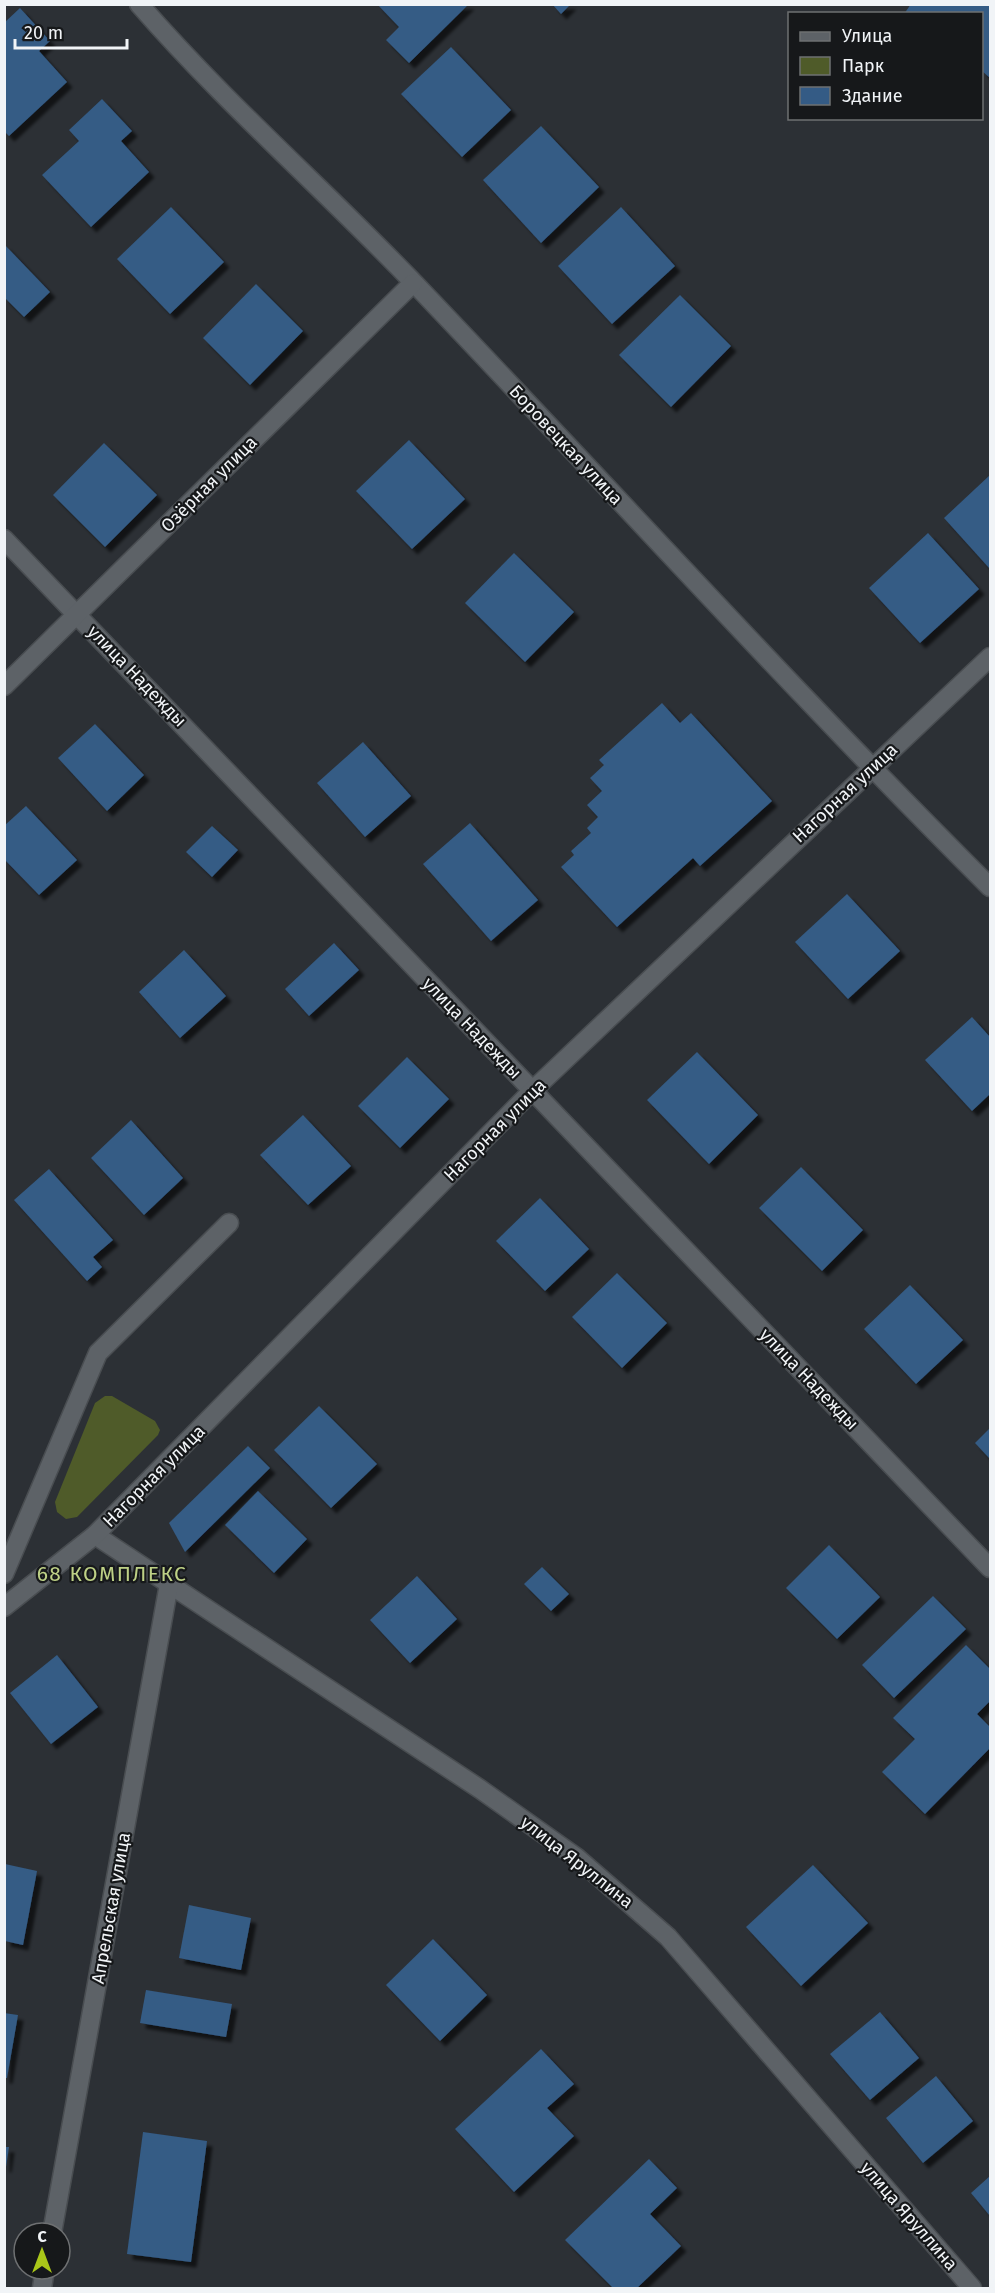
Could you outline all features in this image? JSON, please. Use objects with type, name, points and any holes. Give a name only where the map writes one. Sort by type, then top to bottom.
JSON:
[{"type":"street","name":"Боровецкая улица","points":[[139,4],[182,54],[414,283],[871,769],[990,887]]},
{"type":"street","name":"Озёрная улица","points":[[4,686],[414,283]]},
{"type":"street","name":"улица Надежды","points":[[4,539],[990,1568]]},
{"type":"street","name":"Нагорная улица","points":[[4,1607],[95,1535],[532,1091],[990,657]]},
{"type":"street","points":[[4,1574],[98,1353],[229,1223]]},
{"type":"street","name":"улица Яруллина","points":[[95,1535],[489,1795],[576,1857],[668,1937],[972,2289]]},
{"type":"street","name":"Апрельская улица","points":[[54,2221],[170,1584]]},
{"type":"green space","points":[[105,1396],[112,1396],[155,1421],[160,1430],[158,1435],[77,1517],[66,1519],[57,1512],[55,1502],[95,1403]]},
{"type":"building","points":[[377,4],[469,4],[409,63],[386,40],[399,27]]},
{"type":"building","points":[[552,4],[571,4],[561,14]]},
{"type":"building","points":[[911,4],[990,4],[990,78],[983,72],[983,12],[905,12]]},
{"type":"building","points":[[20,8],[50,41],[39,51],[67,82],[9,136],[4,131],[4,23]]},
{"type":"building","points":[[451,47],[511,110],[462,157],[401,94]]},
{"type":"building","points":[[102,99],[132,131],[121,141],[149,172],[91,227],[42,175],[79,141],[69,130]]},
{"type":"building","points":[[541,126],[599,187],[541,243],[483,180]]},
{"type":"building","points":[[171,207],[224,262],[170,314],[117,259]]},
{"type":"building","points":[[621,207],[675,266],[612,324],[558,266]]},
{"type":"building","points":[[4,244],[50,292],[24,317],[4,297]]},
{"type":"building","points":[[256,284],[303,331],[250,385],[203,338]]},
{"type":"building","points":[[680,295],[731,346],[671,407],[619,355]]},
{"type":"building","points":[[409,440],[465,499],[412,549],[356,491]]},
{"type":"building","points":[[104,443],[157,495],[105,547],[53,495]]},
{"type":"building","points":[[990,475],[990,569],[944,518]]},
{"type":"building","points":[[928,533],[979,589],[920,643],[869,588]]},
{"type":"building","points":[[514,553],[574,612],[525,662],[465,603]]},
{"type":"building","points":[[662,703],[680,723],[691,713],[772,801],[700,866],[693,858],[617,927],[561,867],[574,855],[571,851],[591,833],[587,828],[598,817],[587,805],[602,791],[590,778],[604,765],[599,760]]},
{"type":"building","points":[[95,724],[144,775],[107,811],[58,758]]},
{"type":"building","points":[[363,742],[411,796],[365,837],[317,783]]},
{"type":"building","points":[[26,806],[77,860],[39,895],[4,859],[4,826]]},
{"type":"building","points":[[470,823],[538,900],[491,941],[423,864]]},
{"type":"building","points":[[212,826],[238,850],[212,877],[186,852]]},
{"type":"building","points":[[847,894],[900,951],[848,999],[795,942]]},
{"type":"building","points":[[334,943],[359,970],[309,1016],[285,989]]},
{"type":"building","points":[[184,950],[226,996],[180,1038],[139,992]]},
{"type":"building","points":[[972,1017],[990,1037],[990,1094],[972,1111],[925,1060]]},
{"type":"building","points":[[697,1052],[758,1115],[709,1164],[647,1100]]},
{"type":"building","points":[[407,1057],[449,1099],[400,1148],[358,1106]]},
{"type":"building","points":[[303,1115],[351,1166],[308,1205],[260,1155]]},
{"type":"building","points":[[131,1120],[183,1178],[144,1215],[91,1158]]},
{"type":"building","points":[[801,1167],[863,1230],[822,1271],[759,1208]]},
{"type":"building","points":[[49,1169],[113,1240],[93,1257],[102,1267],[87,1281],[14,1200]]},
{"type":"building","points":[[540,1198],[589,1249],[545,1291],[496,1241]]},
{"type":"building","points":[[617,1273],[667,1323],[622,1368],[572,1317]]},
{"type":"building","points":[[910,1285],[963,1340],[916,1384],[864,1329]]},
{"type":"building","points":[[319,1406],[377,1464],[331,1508],[274,1450]]},
{"type":"building","points":[[990,1428],[990,1459],[975,1443]]},
{"type":"building","points":[[248,1446],[270,1468],[185,1552],[169,1523]]},
{"type":"building","points":[[258,1491],[307,1539],[274,1573],[225,1525]]},
{"type":"building","points":[[829,1545],[880,1597],[837,1639],[786,1588]]},
{"type":"building","points":[[542,1567],[569,1594],[551,1611],[524,1584]]},
{"type":"building","points":[[417,1576],[457,1619],[410,1663],[370,1620]]},
{"type":"building","points":[[933,1596],[966,1629],[894,1698],[862,1665]]},
{"type":"building","points":[[966,1645],[990,1669],[990,1701],[977,1714],[990,1727],[990,1748],[925,1814],[882,1772],[915,1739],[893,1718]]},
{"type":"building","points":[[57,1655],[98,1707],[51,1744],[10,1693]]},
{"type":"building","points":[[5,1864],[37,1871],[23,1945],[5,1941]]},
{"type":"building","points":[[813,1865],[868,1923],[801,1986],[746,1927]]},
{"type":"building","points":[[189,1905],[251,1918],[241,1970],[179,1958]]},
{"type":"building","points":[[433,1939],[487,1995],[440,2041],[386,1985]]},
{"type":"building","points":[[146,1990],[232,2004],[226,2037],[140,2023]]},
{"type":"building","points":[[880,2012],[919,2058],[870,2100],[830,2054]]},
{"type":"building","points":[[4,2013],[18,2015],[7,2078],[4,2078]]},
{"type":"building","points":[[541,2049],[574,2084],[547,2108],[574,2136],[514,2192],[455,2129]]},
{"type":"building","points":[[936,2076],[973,2121],[923,2163],[886,2118]]},
{"type":"building","points":[[143,2132],[207,2141],[191,2262],[127,2254]]},
{"type":"building","points":[[4,2147],[9,2147],[6,2167],[4,2167]]},
{"type":"building","points":[[649,2159],[677,2188],[650,2214],[681,2246],[637,2288],[613,2288],[565,2240]]},
{"type":"building","points":[[990,2176],[990,2216],[971,2193]]},
{"type":"district","name":"68 КОМПЛЕКС","points":[[112,1574]]}]
